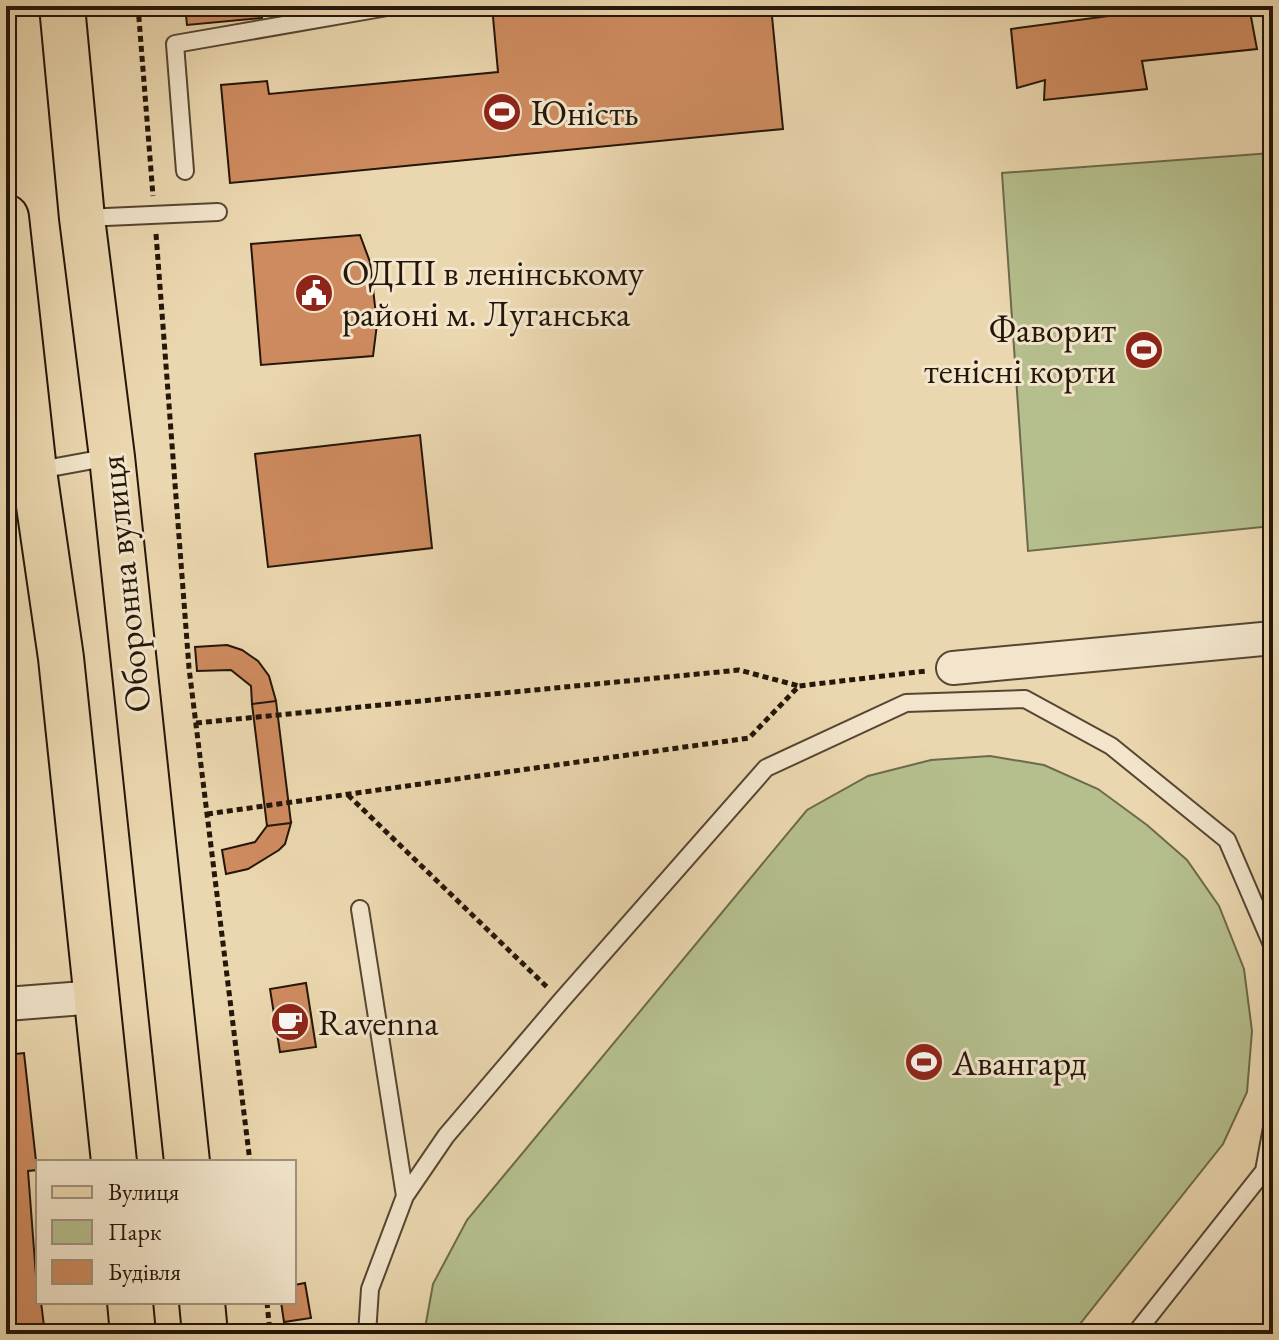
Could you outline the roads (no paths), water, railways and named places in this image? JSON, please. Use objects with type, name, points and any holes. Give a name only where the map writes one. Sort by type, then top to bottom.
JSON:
[{"type":"main road","name":"Оборонна вулиця","points":[[62,6],[82,218],[112,457],[187,1160]]},
{"type":"main road","name":"Оборонна вулиця","points":[[6,217],[20,476],[61,658],[114,1160]]},
{"type":"main road","points":[[130,1304],[133,1334]]},
{"type":"main road","points":[[202,1304],[205,1334]]},
{"type":"street","points":[[953,668],[1273,638]]},
{"type":"street","points":[[6,1004],[97,997]]},
{"type":"lane","points":[[185,171],[175,44],[308,14],[393,6]]},
{"type":"lane","points":[[82,218],[218,212]]},
{"type":"lane","points":[[20,476],[112,457]]},
{"type":"lane","points":[[367,1334],[370,1289],[405,1196],[446,1136],[561,1001],[766,768],[906,703],[1025,699],[1111,746],[1227,840],[1273,947]]},
{"type":"lane","points":[[360,909],[405,1196]]},
{"type":"lane","points":[[1135,1334],[1264,1171],[1273,1122]]},
{"type":"place","name":"Юність","points":[[502,112]]},
{"type":"place","name":"ОДПІ в ленінському районі м. Луганська","points":[[314,293]]},
{"type":"place","name":"Фаворит тенісні корти","points":[[1144,350]]},
{"type":"place","name":"Ravenna","points":[[290,1022]]},
{"type":"place","name":"Авангард","points":[[924,1062]]}]
